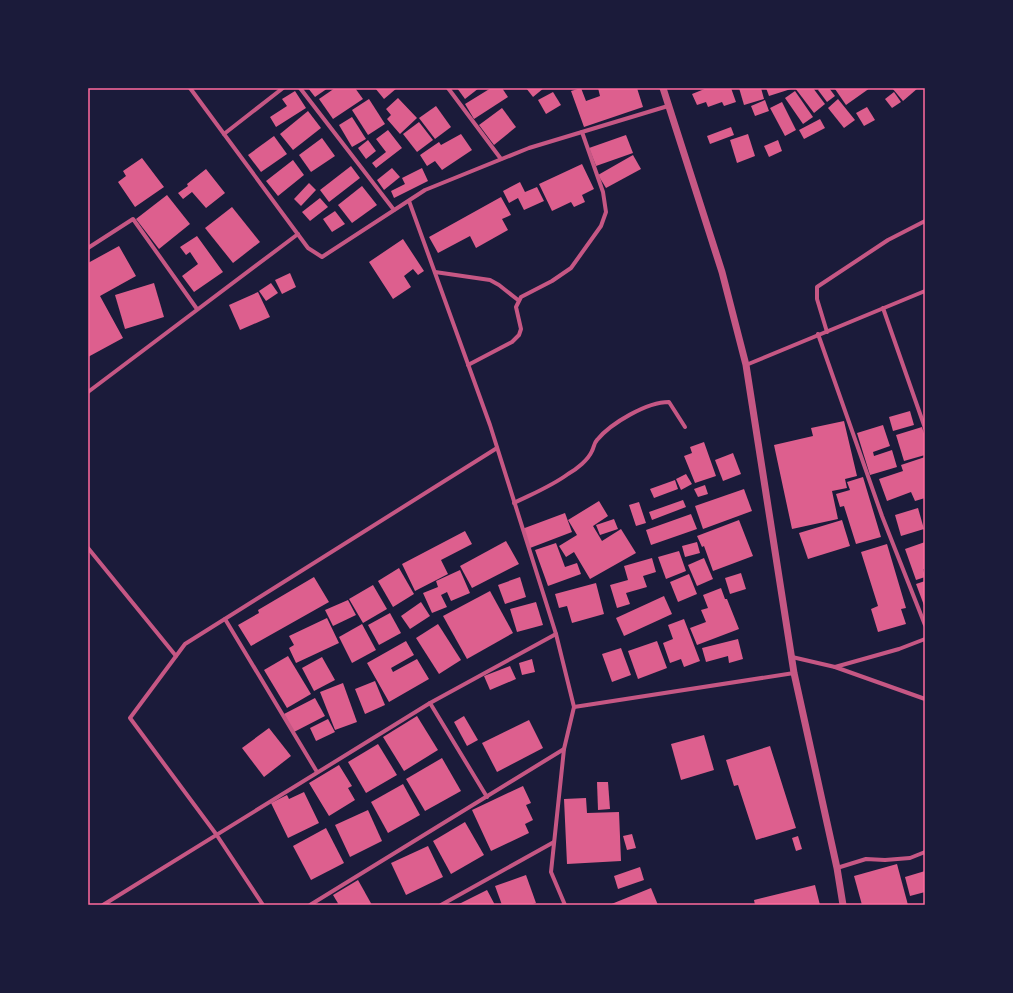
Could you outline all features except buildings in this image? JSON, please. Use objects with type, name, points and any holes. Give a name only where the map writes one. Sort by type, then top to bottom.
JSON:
[{"type":"street","points":[[190,88],[308,248],[322,257],[425,190],[528,148],[668,106]]},
{"type":"street","points":[[224,134],[283,88]]},
{"type":"street","points":[[300,88],[394,210]]},
{"type":"street","points":[[448,88],[501,159]]},
{"type":"street","points":[[663,88],[722,272],[746,365],[794,674],[837,868],[843,905]]},
{"type":"street","points":[[468,365],[512,342],[519,335],[521,329],[516,307],[518,300],[530,291],[552,281],[571,268],[601,226],[606,212],[603,192],[582,132]]},
{"type":"street","points":[[409,201],[497,448],[556,634],[574,707],[564,749],[551,872],[565,905]]},
{"type":"street","points":[[88,248],[133,219],[197,309]]},
{"type":"street","points":[[827,332],[817,299],[817,287],[888,240],[925,221]]},
{"type":"street","points":[[88,392],[298,234]]},
{"type":"street","points":[[435,272],[490,280],[518,300]]},
{"type":"street","points":[[746,365],[925,291]]},
{"type":"street","points":[[883,308],[925,428]]},
{"type":"street","points":[[818,334],[882,516],[925,625]]},
{"type":"street","points":[[514,503],[568,475],[586,459],[592,451],[595,442],[602,434],[622,420],[646,408],[661,402],[669,402],[684,427]]},
{"type":"street","points":[[263,905],[216,834],[130,718],[185,644],[497,448]]},
{"type":"street","points":[[88,548],[176,656]]},
{"type":"street","points":[[225,618],[317,772]]},
{"type":"street","points":[[103,905],[430,703],[556,634]]},
{"type":"street","points":[[835,667],[899,649],[925,639]]},
{"type":"street","points":[[792,657],[835,667],[925,699]]},
{"type":"street","points":[[574,707],[794,674]]},
{"type":"street","points":[[430,703],[487,797]]},
{"type":"street","points":[[310,905],[564,749]]},
{"type":"street","points":[[441,905],[554,842]]},
{"type":"street","points":[[837,868],[866,859],[886,860],[910,858],[925,852]]}]
